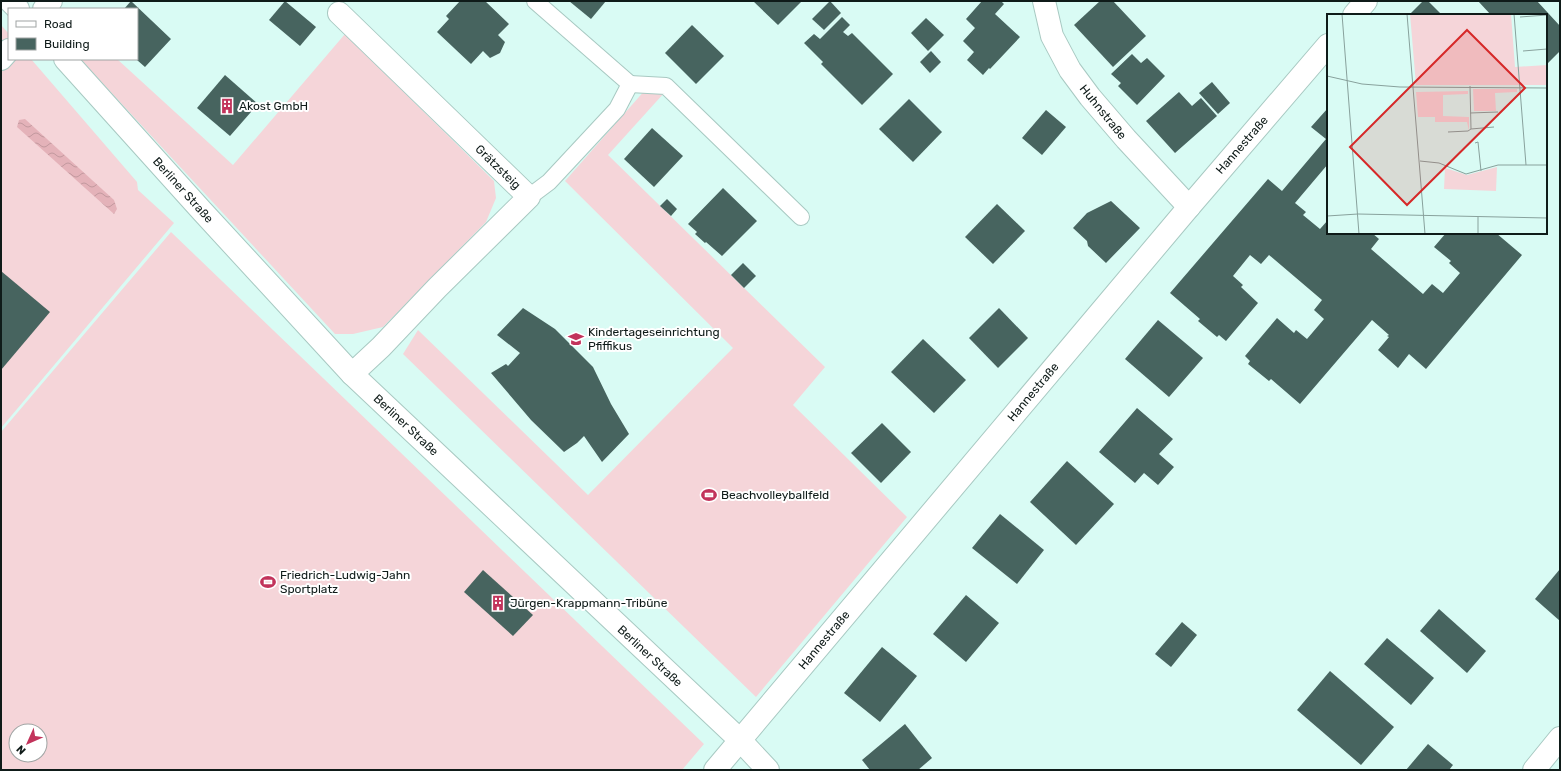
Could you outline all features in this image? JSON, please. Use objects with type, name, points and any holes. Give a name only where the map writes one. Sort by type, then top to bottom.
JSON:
[{"type":"street","name":"Huhnstraße","points":[[1044,1],[1052,36],[1070,70],[1090,97],[1126,139],[1189,207]]},
{"type":"street","points":[[1355,14],[1366,1]]},
{"type":"street","name":"Grätzsteig","points":[[339,13],[529,197],[437,288],[381,347],[352,374]]},
{"type":"street","name":"Hannestraße","points":[[715,770],[1189,207],[1327,46]]},
{"type":"street","points":[[1,59],[8,51]]},
{"type":"street","name":"Berliner Straße","points":[[66,60],[352,374],[740,740],[768,770]]},
{"type":"street","points":[[1534,770],[1560,738]]},
{"type":"lane","points":[[535,1],[630,84],[666,86],[801,217]]},
{"type":"lane","points":[[529,197],[549,182],[617,109],[630,84]]},
{"type":"shaded area","points":[[1,25],[8,33],[8,60],[32,60],[137,182],[138,190],[174,223],[1,428]]},
{"type":"shaded area","points":[[345,34],[494,181],[496,198],[486,222],[383,327],[353,334],[335,334],[81,60],[118,60],[233,165]]},
{"type":"shaded area","points":[[653,81],[665,92],[608,155],[825,367],[793,405],[907,517],[756,697],[403,354],[418,330],[588,495],[733,348],[565,181]]},
{"type":"shaded area","name":"Friedrich-Ludwig-Jahn Sportplatz","points":[[171,232],[704,744],[682,770],[1,770],[1,432]]},
{"type":"water","points":[[25,119],[114,200],[117,209],[114,214],[17,127],[19,120]]},
{"type":"building","points":[[131,1],[171,39],[145,67],[137,60],[138,8],[125,8]]},
{"type":"building","points":[[285,1],[316,27],[300,46],[269,20]]},
{"type":"building","points":[[460,1],[485,1],[509,24],[498,35],[505,42],[500,53],[490,58],[483,51],[471,64],[437,32],[449,19],[446,16]]},
{"type":"building","points":[[569,1],[606,1],[591,19]]},
{"type":"building","points":[[753,1],[802,1],[778,25]]},
{"type":"building","points":[[830,1],[841,13],[824,30],[812,19]]},
{"type":"building","points":[[982,1],[1001,1],[1004,4],[995,14],[1020,37],[983,75],[967,60],[974,52],[963,41],[975,28],[966,19]]},
{"type":"building","points":[[1100,1],[1113,1],[1146,36],[1113,67],[1074,25]]},
{"type":"building","points":[[1423,1],[1428,1],[1441,14],[1410,14]]},
{"type":"building","points":[[1478,1],[1537,1],[1560,26],[1560,51],[1547,64],[1547,14],[1490,14]]},
{"type":"building","points":[[842,17],[850,25],[843,32],[848,36],[852,33],[893,74],[862,105],[821,64],[823,62],[804,43],[814,34],[820,39]]},
{"type":"building","points":[[926,18],[944,35],[928,51],[911,33]]},
{"type":"building","points":[[692,25],[724,56],[696,84],[665,53]]},
{"type":"building","points":[[931,51],[941,62],[930,73],[920,62]]},
{"type":"building","points":[[1132,54],[1141,63],[1147,58],[1165,76],[1137,105],[1118,86],[1121,83],[1111,74]]},
{"type":"building","name":"Akost GmbH","points":[[225,75],[258,104],[230,136],[197,108]]},
{"type":"building","points":[[1212,82],[1230,103],[1218,114],[1199,93]]},
{"type":"building","points":[[1179,92],[1192,106],[1201,98],[1217,116],[1175,153],[1146,121]]},
{"type":"building","points":[[909,99],[942,132],[913,162],[879,129]]},
{"type":"building","points":[[1327,109],[1327,165],[1295,203],[1306,212],[1303,215],[1320,229],[1327,221],[1327,234],[1373,234],[1379,239],[1371,249],[1423,294],[1432,284],[1443,293],[1460,273],[1449,263],[1451,261],[1434,247],[1445,234],[1497,234],[1522,255],[1426,369],[1409,354],[1398,368],[1378,350],[1389,335],[1372,320],[1300,404],[1271,379],[1269,381],[1248,364],[1250,361],[1245,356],[1277,318],[1294,333],[1296,330],[1307,339],[1324,319],[1314,310],[1322,300],[1269,255],[1261,264],[1250,255],[1233,276],[1243,285],[1241,287],[1258,303],[1226,341],[1219,335],[1217,337],[1198,321],[1200,319],[1170,293],[1268,179],[1282,191],[1326,139],[1311,127]]},
{"type":"building","points":[[1046,110],[1066,127],[1042,155],[1022,138]]},
{"type":"building","points":[[652,128],[683,156],[654,187],[624,159]]},
{"type":"building","points":[[723,188],[757,221],[722,256],[695,234],[697,232],[688,224]]},
{"type":"building","points":[[667,199],[677,209],[671,216],[660,206]]},
{"type":"building","points":[[1111,201],[1140,228],[1106,263],[1088,246],[1087,241],[1073,228],[1087,213]]},
{"type":"building","points":[[997,204],[1025,231],[993,264],[965,237]]},
{"type":"building","points":[[743,263],[756,276],[744,288],[731,275]]},
{"type":"building","points":[[1,271],[50,312],[1,370]]},
{"type":"building","points":[[523,308],[555,329],[593,367],[611,404],[629,434],[602,462],[584,436],[564,452],[531,420],[491,373],[506,364],[508,366],[520,353],[497,335]]},
{"type":"building","points":[[999,308],[1028,338],[998,368],[969,338]]},
{"type":"building","points":[[1158,320],[1203,358],[1169,397],[1125,359]]},
{"type":"building","points":[[923,339],[966,380],[934,413],[891,372]]},
{"type":"building","points":[[1137,408],[1173,439],[1159,454],[1174,467],[1158,485],[1144,473],[1135,483],[1099,452]]},
{"type":"building","points":[[882,423],[911,452],[881,483],[851,453]]},
{"type":"building","points":[[1067,461],[1114,504],[1076,545],[1030,502]]},
{"type":"building","points":[[1000,514],[1044,550],[1017,584],[972,548]]},
{"type":"building","points":[[1560,569],[1560,621],[1535,599]]},
{"type":"building","name":"Jürgen-Krappmann-Tribüne","points":[[483,570],[533,615],[513,636],[464,592]]},
{"type":"building","points":[[966,595],[999,623],[966,662],[933,634]]},
{"type":"building","points":[[1439,609],[1486,651],[1467,673],[1420,631]]},
{"type":"building","points":[[1182,622],[1197,635],[1171,667],[1155,654]]},
{"type":"building","points":[[1387,638],[1434,678],[1411,705],[1364,664]]},
{"type":"building","points":[[882,647],[917,676],[880,722],[844,693]]},
{"type":"building","points":[[1330,671],[1394,727],[1361,765],[1297,710]]},
{"type":"building","points":[[905,724],[932,758],[918,770],[870,770],[862,760]]},
{"type":"building","points":[[1428,744],[1453,765],[1449,770],[1406,770]]},
{"type":"place","name":"Akost GmbH","points":[[227,106]]},
{"type":"place","name":"Kindertageseinrichtung Pfiffikus","points":[[576,339]]},
{"type":"place","name":"Beachvolleyballfeld","points":[[709,495]]},
{"type":"place","name":"Friedrich-Ludwig-Jahn Sportplatz","points":[[268,582]]},
{"type":"place","name":"Jürgen-Krappmann-Tribüne","points":[[498,603]]}]
